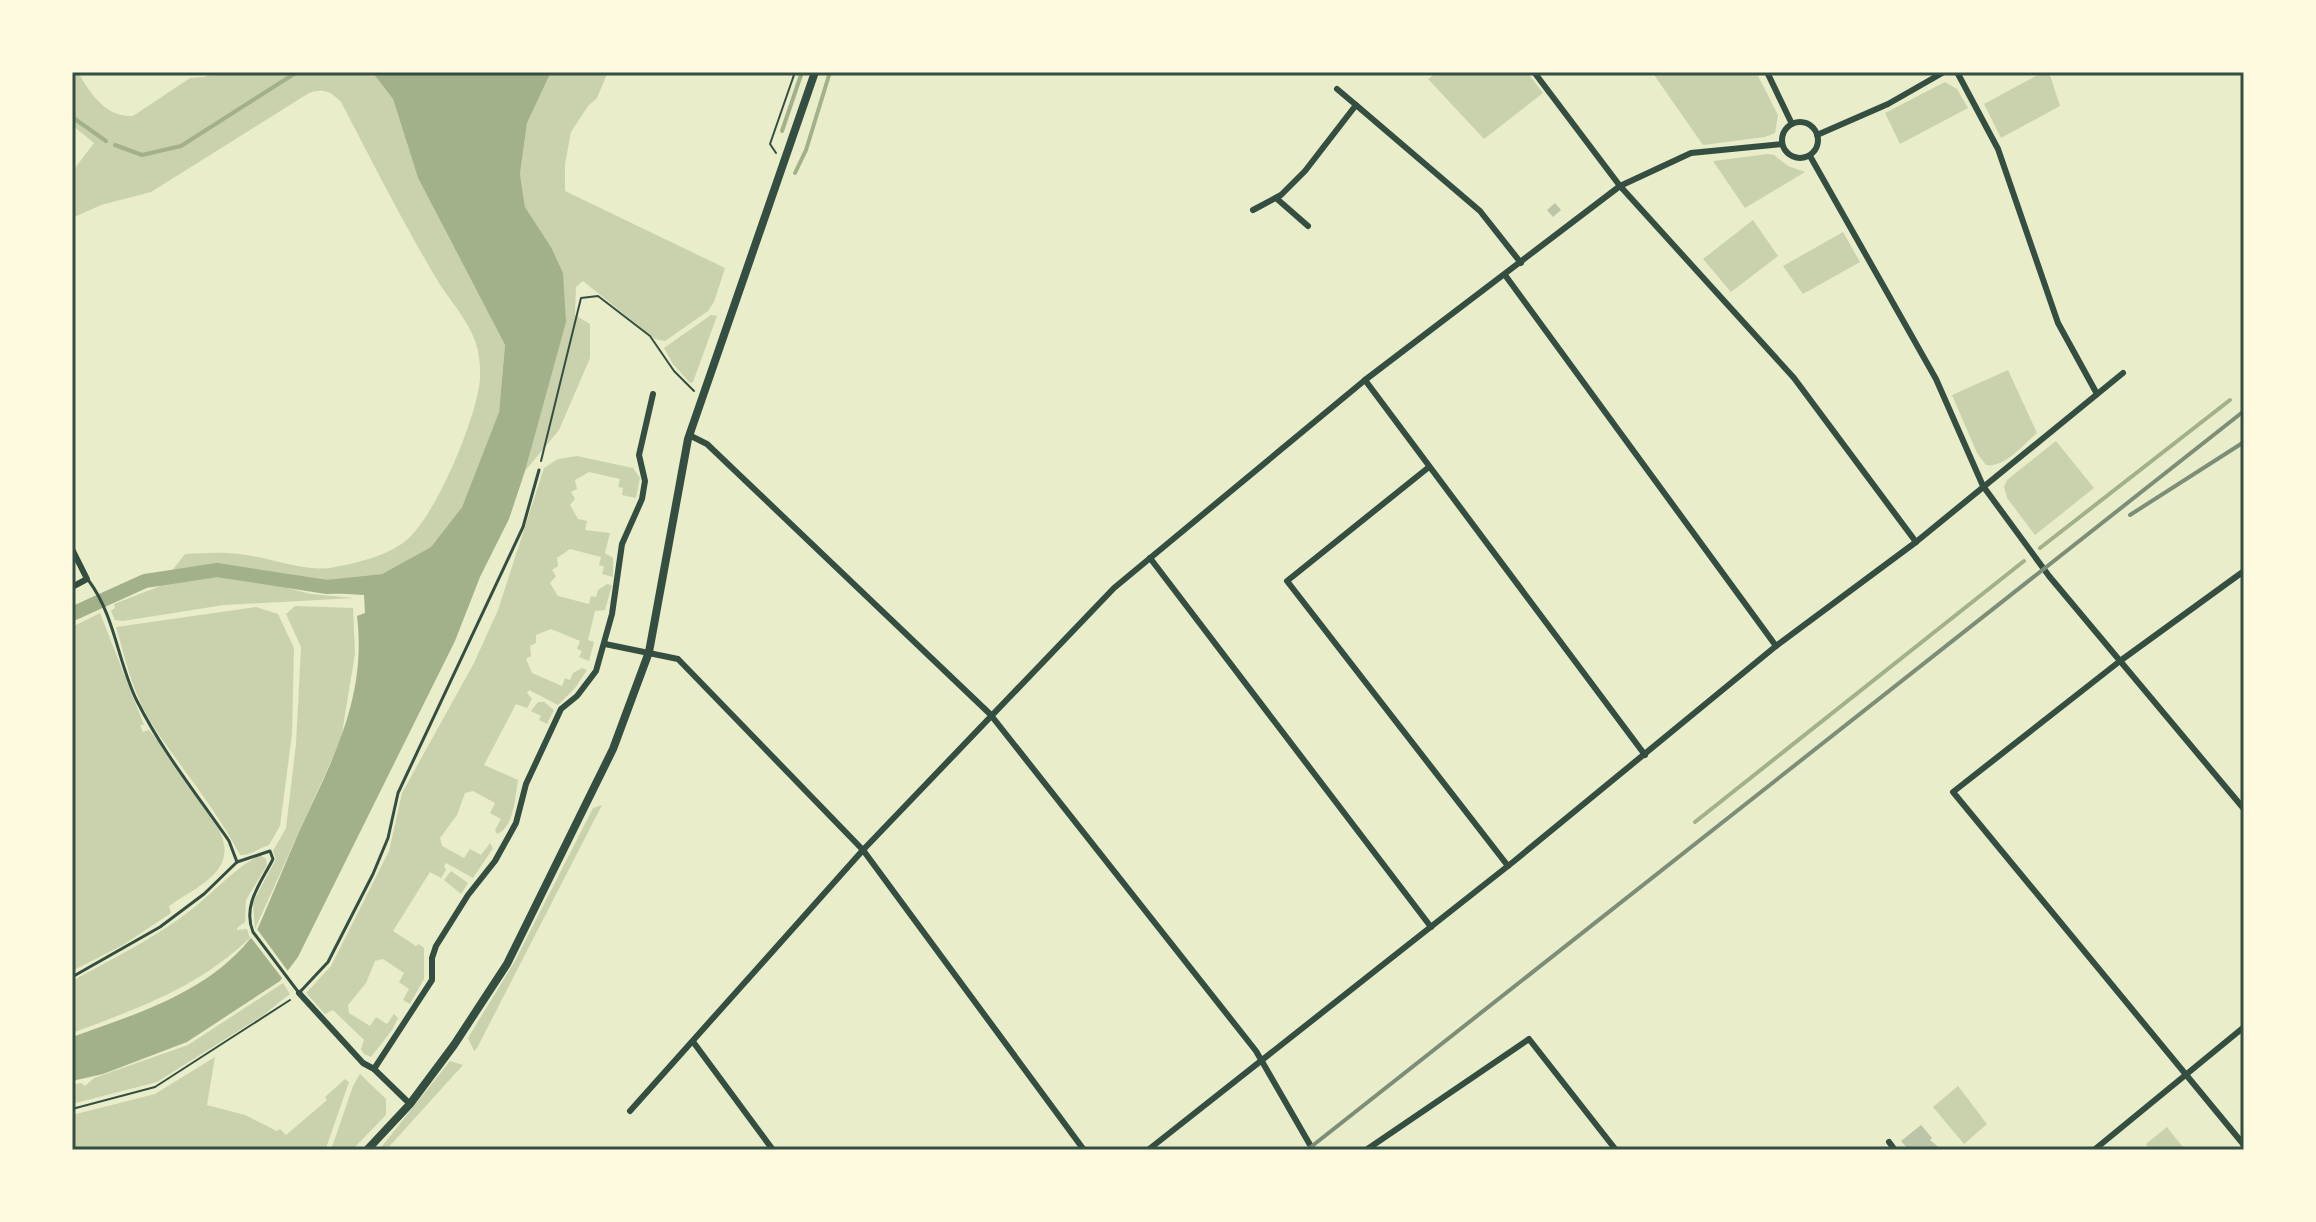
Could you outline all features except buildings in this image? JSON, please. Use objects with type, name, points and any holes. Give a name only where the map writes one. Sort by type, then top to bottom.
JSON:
[{"type":"street","points":[[367,1150],[410,1104],[454,1045],[507,964],[613,749],[649,652],[680,468],[689,435],[815,72]]},
{"type":"street","points":[[1534,72],[1620,186],[1794,378],[1916,542]]},
{"type":"street","points":[[1767,72],[1792,124]]},
{"type":"street","points":[[1817,135],[1888,104],[1944,72]]},
{"type":"street","points":[[1957,72],[1998,149],[2058,323],[2097,394]]},
{"type":"street","points":[[1337,89],[1480,211],[1521,263]]},
{"type":"street","points":[[1253,210],[1276,198],[1305,171],[1356,105]]},
{"type":"street","points":[[1792,124],[1810,125],[1817,135],[1817,147],[1804,158],[1792,157],[1782,144],[1784,132],[1792,124]]},
{"type":"street","points":[[630,1111],[694,1043],[863,850],[1114,588],[1365,380],[1620,186],[1691,153],[1782,144]]},
{"type":"street","points":[[1810,156],[1936,379],[1983,486],[2049,576],[2244,809]]},
{"type":"street","points":[[1276,198],[1308,226]]},
{"type":"street","points":[[1505,275],[1776,646]]},
{"type":"street","points":[[1148,1150],[1508,866],[1776,646],[1916,542],[2123,373]]},
{"type":"street","points":[[1365,380],[1645,755]]},
{"type":"street","points":[[374,1069],[432,980],[433,951],[468,895],[495,861],[516,823],[526,784],[561,709],[577,696],[596,671],[616,593],[622,544],[642,499],[645,481],[639,455],[653,394]]},
{"type":"street","points":[[689,435],[707,444],[990,714],[1261,1059],[1312,1148]]},
{"type":"street","points":[[1429,467],[1287,581],[1508,866]]},
{"type":"street","points":[[72,549],[87,579],[72,587]]},
{"type":"street","points":[[1150,558],[1431,927]]},
{"type":"street","points":[[2244,571],[2120,661],[1953,792],[2244,1145]]},
{"type":"street","points":[[605,644],[678,659],[863,850],[1084,1150]]},
{"type":"street","points":[[298,992],[363,1063],[374,1069],[410,1104]]},
{"type":"street","points":[[2094,1150],[2244,1027]]},
{"type":"street","points":[[1366,1150],[1529,1039],[1616,1150]]},
{"type":"street","points":[[694,1043],[773,1150]]},
{"type":"street","points":[[1889,1142],[1895,1150]]},
{"type":"lane","points":[[72,977],[160,927],[204,894],[237,862],[270,851],[273,859],[250,903],[253,932],[298,992],[328,962],[388,838],[398,793],[523,527],[539,470]]},
{"type":"lane","points":[[87,579],[104,608],[136,700],[229,841],[237,862]]},
{"type":"path","points":[[782,164],[770,144],[795,72]]},
{"type":"path","points":[[539,470],[581,298],[598,296],[650,336],[686,385],[701,395]]},
{"type":"path","points":[[72,1109],[155,1087],[238,1036],[298,992]]},
{"type":"shaded area","points":[[72,72],[78,72],[107,109],[124,116],[133,116],[190,78],[218,72],[372,72],[393,99],[418,178],[505,345],[499,412],[462,507],[431,547],[382,574],[326,580],[327,587],[280,586],[311,594],[354,598],[224,605],[123,621],[115,620],[111,611],[115,608],[114,604],[160,586],[185,554],[235,553],[304,567],[325,568],[370,558],[403,543],[415,532],[439,494],[469,424],[480,374],[478,351],[471,331],[423,256],[341,102],[334,95],[323,91],[309,93],[151,192],[101,205],[72,218],[72,172],[94,143],[72,125]]},
{"type":"shaded area","points":[[372,72],[551,72],[527,123],[520,174],[525,207],[551,247],[563,273],[566,322],[525,471],[509,519],[480,577],[455,641],[298,957],[280,981],[187,1042],[103,1074],[72,1081],[72,1037],[149,1008],[198,983],[241,950],[258,928],[334,754],[352,702],[359,646],[357,616],[365,613],[364,595],[329,593],[325,580],[382,574],[431,547],[462,507],[499,412],[505,345],[418,178],[393,99]]},
{"type":"shaded area","points":[[551,72],[608,72],[597,98],[571,132],[565,164],[565,191],[725,268],[708,311],[665,341],[655,339],[583,281],[576,287],[575,315],[590,324],[590,358],[559,430],[525,471],[542,405],[551,247],[525,207],[520,174],[527,123]]},
{"type":"shaded area","points":[[1438,72],[1527,72],[1543,93],[1484,139],[1428,79]]},
{"type":"shaded area","points":[[1652,72],[1756,72],[1778,115],[1775,133],[1703,145]]},
{"type":"shaded area","points":[[2043,72],[2049,72],[2060,106],[2001,138],[1984,104]]},
{"type":"shaded area","points":[[1945,82],[1957,89],[1968,108],[1900,144],[1885,113]]},
{"type":"shaded area","points":[[1768,154],[1805,172],[1745,208],[1713,161]]},
{"type":"shaded area","points":[[1753,220],[1778,256],[1731,292],[1703,259]]},
{"type":"shaded area","points":[[1843,232],[1860,262],[1803,294],[1783,266]]},
{"type":"shaded area","points":[[711,315],[717,316],[693,382],[690,383],[664,348]]},
{"type":"shaded area","points":[[2008,370],[2037,433],[2007,459],[1986,465],[1977,453],[1952,395]]},
{"type":"shaded area","points":[[2056,441],[2094,488],[2035,535],[2007,498],[2004,487],[2007,480]]},
{"type":"shaded area","points":[[577,456],[633,468],[640,478],[636,498],[622,495],[623,488],[618,487],[620,479],[589,472],[575,480],[577,489],[571,492],[575,499],[570,505],[578,519],[587,521],[585,530],[610,533],[605,553],[613,558],[613,577],[602,574],[604,567],[599,565],[601,557],[570,549],[557,558],[558,566],[552,570],[556,576],[550,583],[558,596],[589,604],[591,596],[596,597],[598,590],[607,584],[612,585],[605,610],[595,611],[588,640],[594,642],[589,661],[579,657],[582,651],[577,649],[580,641],[551,629],[536,635],[536,643],[530,646],[531,656],[526,659],[532,673],[562,686],[565,678],[570,680],[573,673],[582,668],[587,670],[558,705],[529,690],[527,693],[532,699],[527,708],[516,704],[484,765],[518,780],[513,811],[503,831],[497,834],[495,830],[501,819],[490,813],[495,803],[473,791],[465,793],[457,815],[440,838],[442,846],[464,858],[470,849],[481,855],[490,843],[493,848],[473,878],[446,863],[441,878],[430,872],[393,931],[424,948],[424,979],[410,1004],[403,1000],[409,989],[399,982],[404,973],[383,959],[375,961],[366,983],[348,1005],[349,1013],[370,1026],[376,1017],[387,1024],[394,1014],[398,1018],[371,1057],[361,1049],[364,1040],[333,1010],[325,1014],[306,993],[331,966],[389,851],[402,793],[474,663],[498,610],[544,468],[558,459]]},
{"type":"shaded area","points":[[295,606],[353,608],[355,654],[341,739],[255,929],[253,902],[276,859],[273,851],[286,828],[296,744],[301,647],[286,614]]},
{"type":"shaded area","points":[[256,607],[278,614],[294,648],[292,734],[280,826],[269,845],[240,855],[144,710],[116,627]]},
{"type":"shaded area","points":[[100,613],[144,725],[140,725],[143,732],[149,730],[164,748],[219,830],[224,856],[212,876],[169,906],[171,913],[123,945],[72,971],[72,627]]},
{"type":"shaded area","points":[[538,702],[544,702],[554,710],[547,724],[539,720],[541,716],[531,711]]},
{"type":"shaded area","points":[[602,805],[474,1051],[468,1038],[515,961],[593,808]]},
{"type":"shaded area","points":[[260,855],[266,859],[267,865],[246,900],[245,922],[237,928],[247,929],[250,938],[209,970],[166,995],[72,1033],[72,981],[163,930]]},
{"type":"shaded area","points":[[451,871],[468,883],[461,894],[444,880]]},
{"type":"shaded area","points":[[283,983],[290,994],[262,1016],[157,1082],[72,1104],[72,1085],[81,1083],[85,1086],[94,1078],[188,1045]]},
{"type":"shaded area","points":[[215,1057],[207,1105],[245,1115],[277,1131],[280,1129],[286,1135],[327,1100],[325,1097],[345,1079],[349,1082],[326,1148],[72,1150],[72,1115],[155,1094]]},
{"type":"shaded area","points":[[450,1061],[463,1065],[386,1150],[379,1150]]},
{"type":"shaded area","points":[[360,1074],[386,1099],[386,1115],[352,1150],[331,1150],[353,1086]]},
{"type":"shaded area","points":[[1958,1086],[1987,1124],[1964,1144],[1933,1107]]},
{"type":"shaded area","points":[[2167,1127],[2185,1150],[2150,1150],[2146,1144]]},
{"type":"pier","points":[[257,929],[290,974],[285,982],[249,935]]},
{"type":"waterway","points":[[115,145],[142,155],[181,146],[297,72]]},
{"type":"waterway","points":[[782,131],[802,72]]},
{"type":"waterway","points":[[795,173],[806,150],[830,72]]},
{"type":"waterway","points":[[72,117],[106,141]]},
{"type":"waterway","points":[[2040,548],[2230,400]]},
{"type":"waterway","points":[[1695,822],[2024,561]]},
{"type":"waterway","points":[[72,614],[145,581],[217,570],[327,587],[345,586]]},
{"type":"railway","points":[[1307,1150],[2244,411]]},
{"type":"railway","points":[[2130,515],[2244,442]]}]
